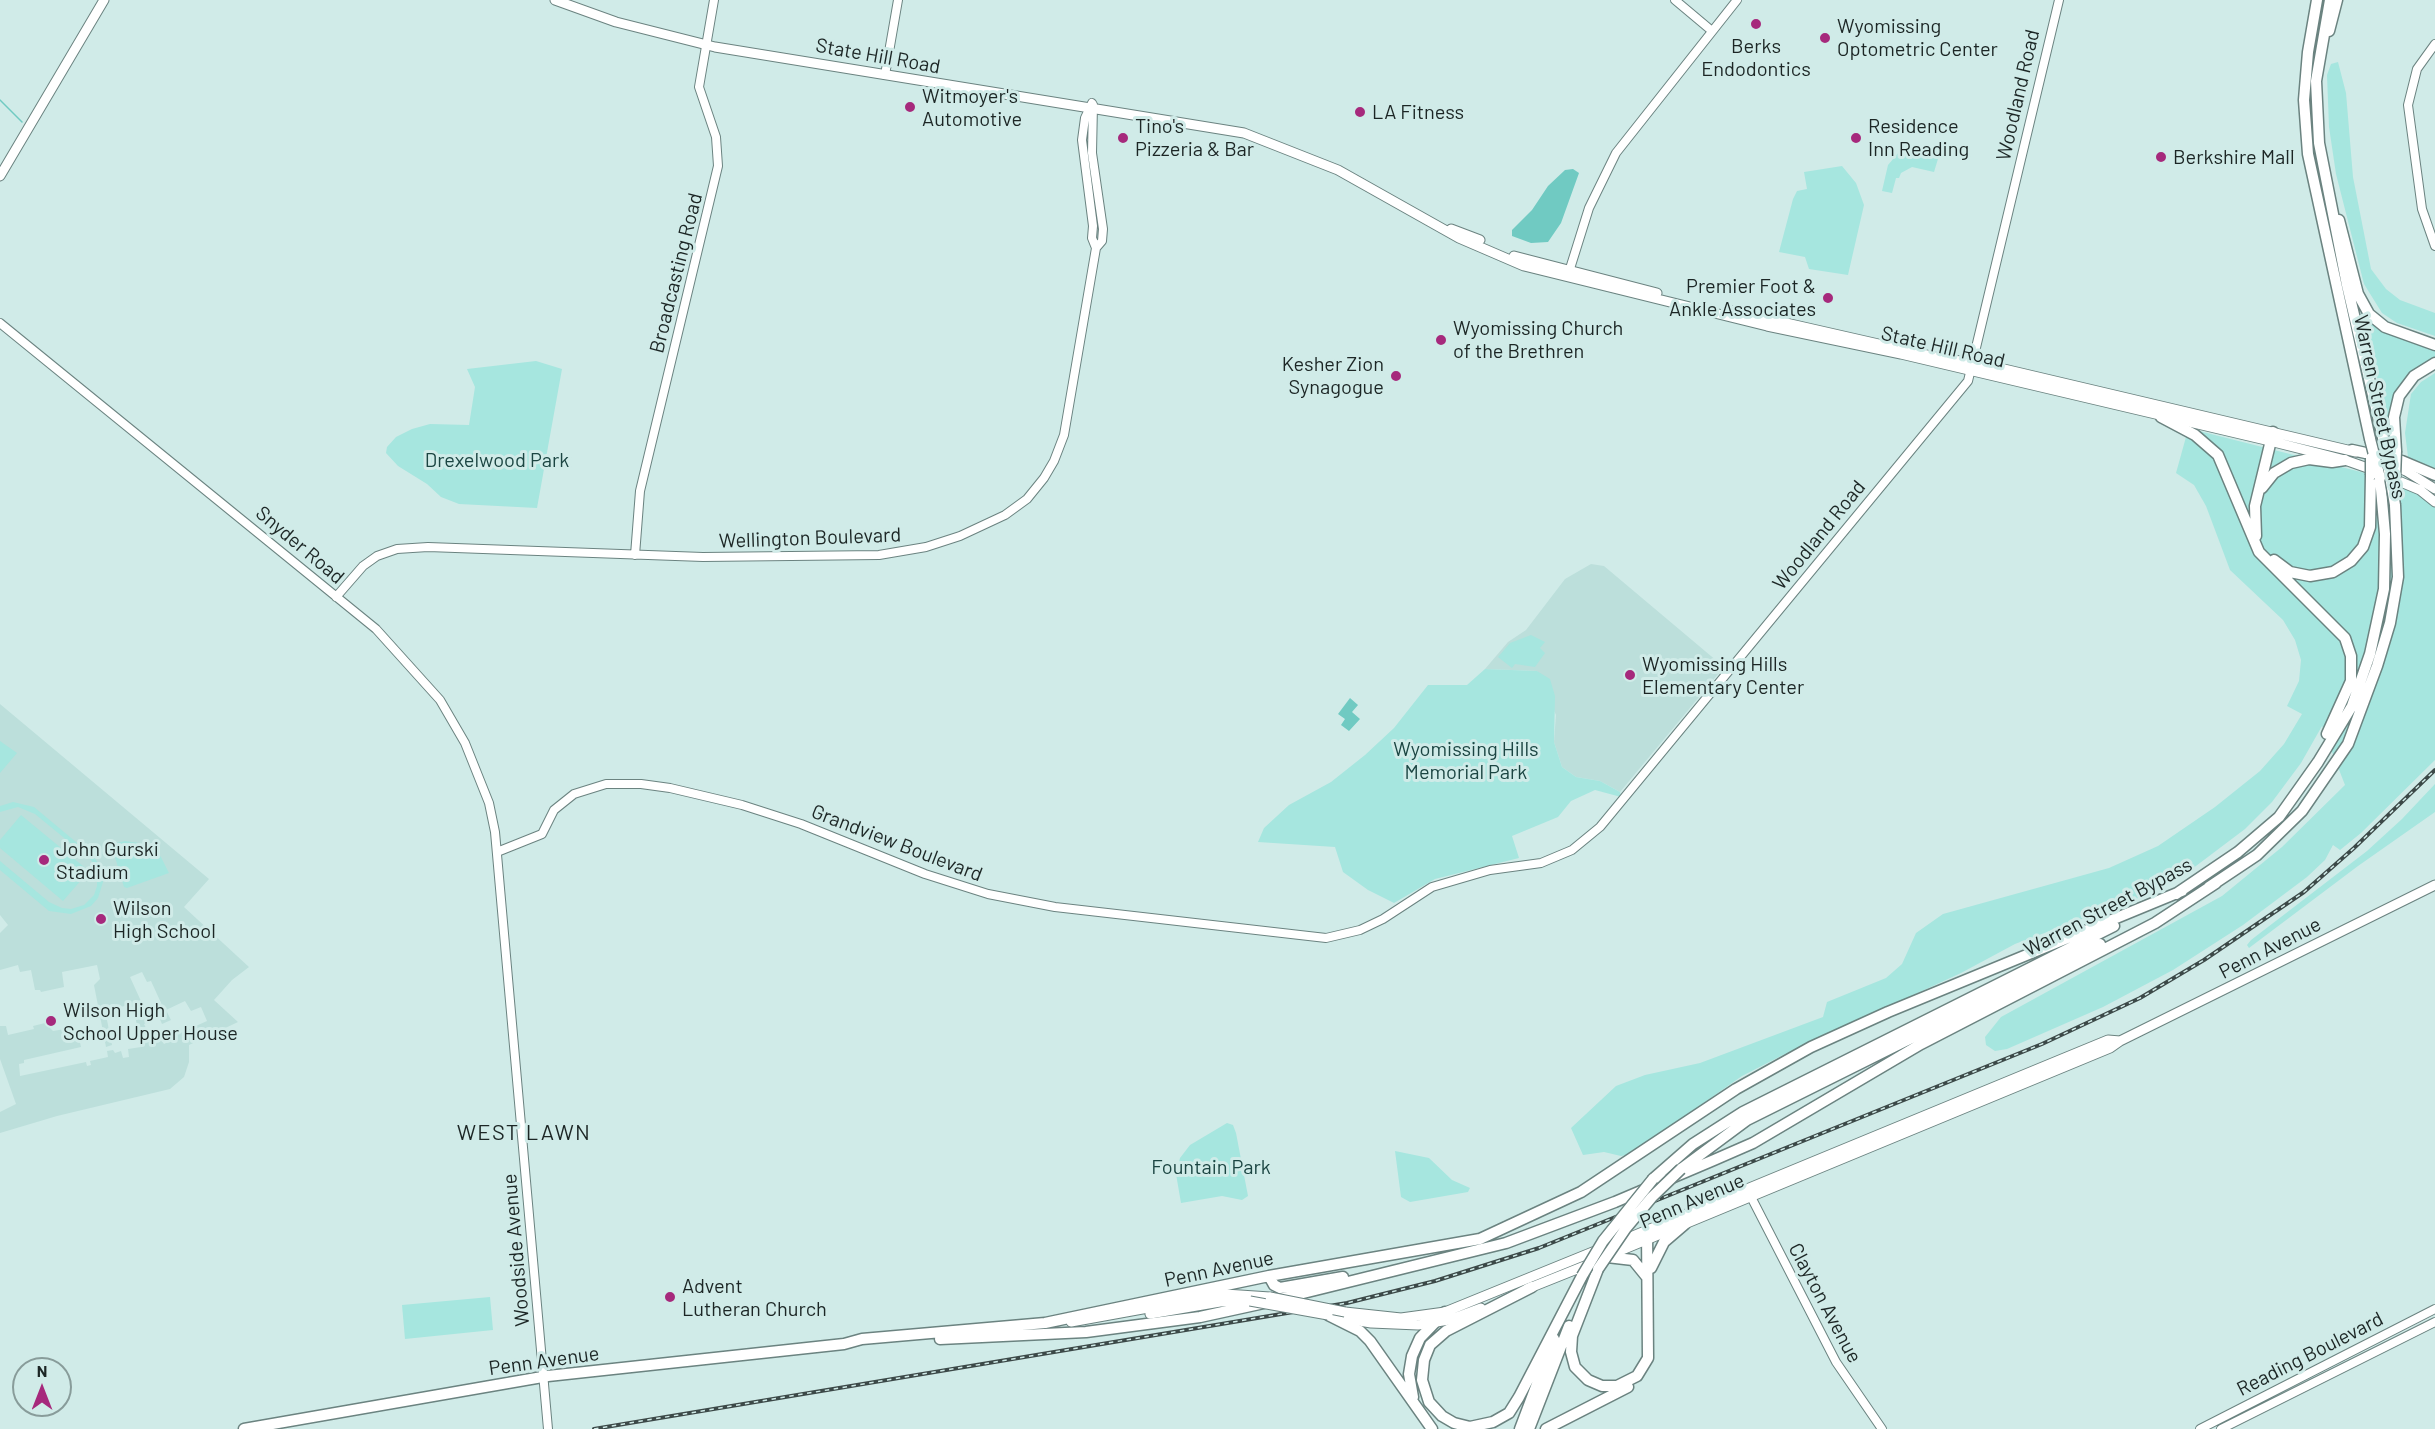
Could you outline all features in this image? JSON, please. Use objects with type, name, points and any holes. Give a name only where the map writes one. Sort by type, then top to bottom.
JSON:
[{"type":"highway","points":[[2304,100],[2301,52],[2310,0]]},
{"type":"highway","name":"Warren Street Bypass","points":[[1582,1276],[1603,1241],[1653,1179],[1693,1144],[1743,1112],[2182,891],[2253,839],[2285,809],[2318,762],[2352,706],[2370,654],[2384,589],[2385,534],[2370,439],[2308,154],[2304,100],[2308,52],[2317,0]]},
{"type":"highway","name":"Warren Street Bypass","points":[[1598,1269],[1626,1228],[1652,1197],[1681,1169],[1719,1138],[1747,1120],[2147,921],[2216,883],[2258,855],[2302,811],[2348,744],[2377,666],[2390,623],[2398,577],[2395,505],[2384,442],[2332,219],[2319,143],[2316,81],[2330,0]]},
{"type":"highway","points":[[2316,81],[2337,0]]},
{"type":"highway","points":[[2319,143],[2358,294],[2364,307],[2385,327],[2435,345]]},
{"type":"highway","points":[[2395,505],[2395,411],[2401,391],[2414,376],[2435,363]]},
{"type":"highway","points":[[2160,417],[2195,435],[2218,454],[2249,531],[2262,556],[2342,634],[2350,651],[2352,666],[2350,686],[2336,720],[2307,770],[2253,839]]},
{"type":"highway","points":[[2249,531],[2250,503],[2269,436]]},
{"type":"highway","points":[[2269,436],[2256,498],[2255,531],[2268,554],[2279,565],[2295,573],[2324,575],[2347,565],[2363,547],[2371,520],[2375,477]]},
{"type":"highway","points":[[2256,498],[2269,477],[2286,464],[2309,459],[2332,462],[2348,455],[2402,461],[2435,475]]},
{"type":"highway","name":"Penn Avenue","points":[[244,1429],[544,1377],[851,1343],[1200,1317],[1506,1243],[1753,1143],[1921,1044],[2156,923],[2216,883]]},
{"type":"highway","name":"Penn Avenue","points":[[1044,1328],[1269,1276],[1480,1239],[1581,1192],[1730,1092],[1811,1047],[1888,1012],[2182,891]]},
{"type":"highway","points":[[1598,1269],[1570,1347],[1574,1364],[1591,1383],[1602,1386],[1629,1382],[1640,1373],[1646,1363],[1649,1273],[1664,1242],[1685,1224]]},
{"type":"highway","points":[[1546,1429],[1631,1386],[1646,1374],[1653,1354],[1648,1236]]},
{"type":"highway","points":[[1607,1257],[1633,1260],[1649,1273]]},
{"type":"highway","points":[[1269,1276],[1274,1285],[1287,1287],[1408,1267]]},
{"type":"highway","points":[[1529,1429],[1572,1319],[1598,1269]]},
{"type":"highway","points":[[1532,1287],[1446,1331],[1430,1346],[1424,1360],[1422,1380],[1429,1402],[1442,1416],[1454,1423],[1470,1427],[1493,1422],[1509,1413],[1582,1276]]},
{"type":"highway","points":[[1520,1429],[1582,1276]]},
{"type":"highway","points":[[1423,1416],[1412,1393],[1409,1365],[1420,1338],[1445,1312]]},
{"type":"highway","points":[[1328,1315],[1360,1331],[1370,1341],[1432,1429]]},
{"type":"main road","points":[[0,176],[104,0]]},
{"type":"main road","name":"State Hill Road","points":[[555,0],[616,22],[705,44],[1091,110],[1244,133],[1338,170],[1459,238],[1524,266],[1569,274],[1776,328],[1972,367],[2348,455],[2406,471],[2435,489]]},
{"type":"main road","name":"State Hill Road","points":[[1972,367],[2160,417],[2269,436]]},
{"type":"main road","name":"State Hill Road","points":[[2348,455],[2407,484],[2435,502]]},
{"type":"main road","name":"Penn Avenue","points":[[1044,1328],[1203,1304],[1250,1301],[1397,1326],[1435,1323],[1462,1316],[1607,1257],[1648,1236],[1748,1192],[2067,1056],[2108,1040],[2120,1041],[2435,885]]},
{"type":"main road","name":"Penn Avenue","points":[[1044,1328],[1225,1294],[1270,1297],[1345,1312],[1401,1318],[1445,1312],[1685,1224],[1748,1192]]},
{"type":"street","name":"Broadcasting Road","points":[[636,555],[640,491],[718,166],[716,137],[699,87],[714,0]]},
{"type":"street","points":[[885,75],[898,0]]},
{"type":"street","points":[[1675,0],[1712,31]]},
{"type":"street","points":[[1569,274],[1589,208],[1616,153],[1737,0]]},
{"type":"street","name":"Woodland Road","points":[[1383,919],[1432,887],[1490,870],[1533,865],[1561,856],[1578,846],[1600,827],[1968,381],[2059,0]]},
{"type":"street","points":[[2435,44],[2417,69],[2408,105],[2422,209],[2435,246]]},
{"type":"street","name":"Wellington Boulevard","points":[[336,597],[363,566],[385,552],[397,549],[428,547],[714,557],[892,554],[918,549],[960,536],[1014,509],[1027,499],[1044,478],[1062,442],[1096,248],[1102,241],[1103,229],[1092,153],[1091,110]]},
{"type":"street","name":"Snyder Road","points":[[0,323],[376,628],[440,700],[465,743],[489,803],[497,852]]},
{"type":"street","name":"Grandview Boulevard","points":[[497,852],[542,834],[554,810],[574,794],[606,784],[641,784],[670,788],[752,808],[861,846],[957,885],[1016,900],[1326,938],[1360,930],[1383,919]]},
{"type":"street","name":"Woodside Avenue","points":[[497,852],[548,1429]]},
{"type":"street","name":"Clayton Avenue","points":[[1748,1192],[1836,1362],[1882,1429]]},
{"type":"street","name":"Reading Boulevard","points":[[2200,1429],[2435,1309]]},
{"type":"street","name":"Reading Boulevard","points":[[2221,1429],[2435,1322]]},
{"type":"shaded area","points":[[1573,169],[1579,173],[1561,223],[1548,242],[1531,243],[1512,236],[1512,230],[1532,210],[1548,186],[1565,170]]},
{"type":"shaded area","name":"Wyomissing Hills Elementary Center","points":[[1591,564],[1604,566],[1724,667],[1620,792],[1600,781],[1576,777],[1562,767],[1554,742],[1556,715],[1537,671],[1485,669],[1508,642],[1526,630],[1565,579]]},
{"type":"shaded area","points":[[1350,698],[1358,705],[1352,712],[1360,719],[1349,731],[1341,725],[1345,719],[1338,714]]},
{"type":"shaded area","name":"Wilson High School","points":[[0,704],[209,879],[184,907],[249,967],[232,980],[214,1000],[238,1022],[189,1045],[189,1062],[184,1077],[170,1089],[57,1116],[0,1133],[0,1112],[16,1104],[0,1059],[0,1026],[6,1026],[8,1035],[34,1029],[33,1026],[45,1023],[53,1031],[65,1029],[67,1035],[78,1033],[81,1047],[24,1060],[24,1063],[19,1064],[20,1076],[86,1062],[87,1066],[91,1065],[90,1061],[108,1057],[107,1051],[113,1050],[115,1053],[121,1051],[123,1058],[129,1057],[128,1049],[141,1047],[141,1044],[159,1036],[164,1044],[170,1041],[169,1038],[207,1021],[201,1007],[191,1011],[185,1001],[166,1010],[171,1020],[162,1024],[155,1008],[162,1005],[151,981],[147,982],[142,972],[130,977],[150,1021],[144,1024],[146,1028],[138,1031],[135,1015],[139,1014],[137,1007],[126,1009],[125,1006],[105,1010],[112,1045],[106,1047],[94,985],[100,979],[97,965],[62,972],[64,987],[41,992],[35,990],[31,970],[20,972],[18,965],[0,970],[0,933],[8,925],[0,915]]},
{"type":"green space","points":[[2338,62],[2346,93],[2353,177],[2371,269],[2386,289],[2400,300],[2435,313],[2435,336],[2397,323],[2382,313],[2364,284],[2336,174],[2329,127],[2327,75],[2331,64]]},
{"type":"green space","points":[[1917,145],[1941,149],[1934,172],[1912,167],[1896,178],[1892,193],[1882,191],[1888,165],[1899,152]]},
{"type":"green space","points":[[1842,166],[1856,183],[1864,205],[1848,275],[1809,269],[1805,257],[1779,252],[1793,199],[1797,191],[1807,189],[1804,172]]},
{"type":"green space","points":[[2361,311],[2435,349],[2435,360],[2414,372],[2389,426]]},
{"type":"green space","name":"Drexelwood Park","points":[[536,361],[562,369],[537,508],[459,504],[441,497],[427,484],[398,466],[386,453],[387,447],[396,437],[412,429],[430,424],[469,425],[475,387],[467,369]]},
{"type":"green space","points":[[2435,373],[2435,469],[2408,457],[2405,433],[2411,394],[2421,382]]},
{"type":"green space","points":[[2195,430],[2365,473],[2407,488],[2435,506],[2435,760],[2361,833],[2340,850],[2333,845],[2325,860],[2307,877],[2243,925],[2173,970],[2103,1007],[2007,1049],[1995,1051],[1986,1045],[1985,1037],[2001,1017],[2222,896],[2282,847],[2345,785],[2322,726],[2301,763],[2272,802],[2245,829],[2188,872],[2141,897],[2015,944],[1961,973],[1781,1056],[1742,1076],[1631,1154],[1621,1156],[1604,1152],[1583,1155],[1571,1128],[1616,1086],[1645,1075],[1700,1063],[1823,1017],[1827,1002],[1886,978],[1902,964],[1916,933],[1943,914],[2109,868],[2158,846],[2215,807],[2260,771],[2284,744],[2302,714],[2287,706],[2299,681],[2301,660],[2295,640],[2283,620],[2230,570],[2206,506],[2194,485],[2176,473],[2186,437]]},
{"type":"green space","points":[[1531,635],[1545,642],[1540,648],[1545,653],[1535,667],[1515,664],[1512,668],[1498,657],[1510,643]]},
{"type":"green space","name":"Wyomissing Hills Memorial Park","points":[[1485,669],[1537,671],[1550,679],[1555,696],[1554,742],[1562,767],[1576,777],[1600,781],[1620,792],[1621,797],[1595,790],[1571,801],[1558,817],[1512,836],[1519,858],[1435,879],[1394,903],[1368,890],[1343,872],[1335,847],[1258,842],[1264,828],[1289,805],[1331,782],[1365,755],[1394,728],[1428,685],[1467,685]]},
{"type":"green space","points":[[0,741],[17,753],[0,773]]},
{"type":"green space","points":[[2435,784],[2435,812],[2358,866],[2249,948],[2247,945],[2251,940],[2367,851]]},
{"type":"green space","points":[[13,802],[34,807],[94,857],[100,866],[103,882],[98,898],[91,906],[71,914],[49,911],[0,870],[0,861],[49,902],[62,908],[71,909],[84,905],[94,895],[97,886],[97,872],[91,860],[35,814],[18,807],[0,812],[0,806]]},
{"type":"green space","name":"John Gurski Stadium","points":[[21,815],[89,871],[63,901],[0,848],[0,840]]},
{"type":"green space","points":[[125,841],[139,843],[153,849],[161,857],[169,873],[127,888],[124,887],[111,844]]},
{"type":"green space","name":"Fountain Park","points":[[1227,1123],[1233,1125],[1236,1133],[1248,1196],[1242,1200],[1222,1196],[1181,1203],[1176,1174],[1180,1158],[1190,1145]]},
{"type":"green space","points":[[1395,1151],[1429,1158],[1452,1180],[1470,1188],[1468,1192],[1410,1202],[1401,1197]]},
{"type":"green space","points":[[490,1297],[493,1330],[405,1339],[402,1305]]},
{"type":"waterway","points":[[0,100],[22,122]]},
{"type":"railway","points":[[594,1429],[1347,1303],[1435,1281],[1539,1248],[2042,1044],[2140,998],[2204,960],[2304,892],[2354,848],[2435,770]]},
{"type":"place","name":"Berks Endodontics","points":[[1756,24]]},
{"type":"place","name":"Wyomissing Optometric Center","points":[[1825,38]]},
{"type":"place","name":"Witmoyer's Automotive","points":[[910,107]]},
{"type":"place","name":"LA Fitness","points":[[1360,112]]},
{"type":"place","name":"Tino's Pizzeria & Bar","points":[[1123,138]]},
{"type":"place","name":"Residence Inn Reading","points":[[1856,138]]},
{"type":"place","name":"Berkshire Mall","points":[[2161,157]]},
{"type":"place","name":"Premier Foot & Ankle Associates","points":[[1828,298]]},
{"type":"place","name":"Wyomissing Church of the Brethren","points":[[1441,340]]},
{"type":"place","name":"Kesher Zion Synagogue","points":[[1396,376]]},
{"type":"place","name":"Wyomissing Hills Elementary Center","points":[[1630,675]]},
{"type":"place","name":"John Gurski Stadium","points":[[44,860]]},
{"type":"place","name":"Wilson High School","points":[[101,919]]},
{"type":"place","name":"Wilson High School Upper House","points":[[51,1021]]},
{"type":"place","name":"Advent Lutheran Church","points":[[670,1297]]},
{"type":"district","name":"WEST LAWN","points":[[524,1133]]}]
